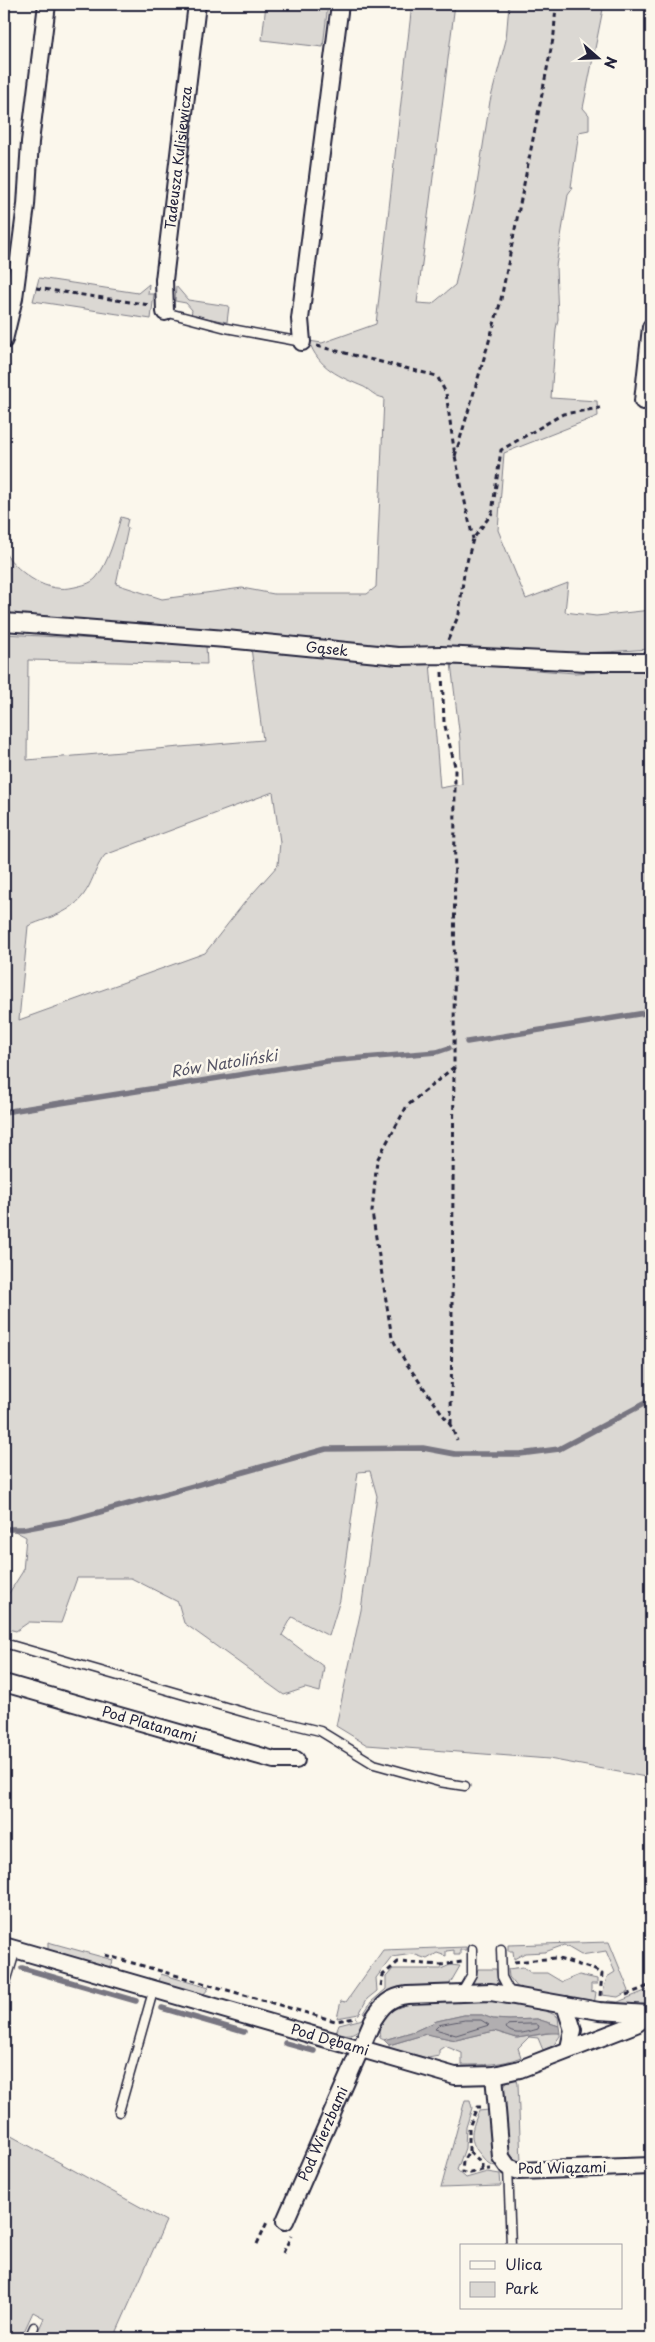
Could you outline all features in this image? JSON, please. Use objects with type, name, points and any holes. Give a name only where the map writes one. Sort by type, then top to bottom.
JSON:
[{"type":"street","points":[[4,340],[14,298],[26,205],[30,142],[47,4]]},
{"type":"street","name":"Tadeusza Kulisiewicza","points":[[164,310],[165,271],[197,4]]},
{"type":"street","points":[[302,342],[300,319],[340,4]]},
{"type":"street","points":[[643,401],[651,327]]},
{"type":"street","name":"Gąsek","points":[[4,622],[226,639],[365,654],[398,656],[441,655],[587,662],[651,662]]},
{"type":"street","name":"Pod Platanami","points":[[4,1683],[274,1760],[296,1760]]},
{"type":"street","name":"Pod Dębami","points":[[10,1948],[455,2076],[494,2075],[520,2069],[636,2024],[650,2014]]},
{"type":"street","name":"Pod Wierzbami","points":[[285,2221],[375,2017],[386,2002],[396,1996],[462,1991],[491,1992],[598,2011],[650,2014]]},
{"type":"street","points":[[566,2005],[573,2030],[570,2048]]},
{"type":"street","name":"Pod Wiązami","points":[[494,2075],[501,2157],[508,2167],[519,2171],[651,2166]]},
{"type":"lane","points":[[164,310],[226,328],[302,342]]},
{"type":"lane","points":[[4,1642],[250,1714],[320,1732],[374,1764],[439,1782],[465,1786]]},
{"type":"lane","points":[[4,1989],[10,1948]]},
{"type":"lane","points":[[501,1948],[502,1977],[512,1995]]},
{"type":"lane","points":[[462,1991],[472,1974],[472,1949]]},
{"type":"lane","points":[[119,2112],[154,1988]]},
{"type":"lane","points":[[508,2167],[511,2244]]},
{"type":"lane","points":[[29,2338],[34,2327]]},
{"type":"path","points":[[455,456],[500,304],[554,34],[556,4]]},
{"type":"path","points":[[36,288],[164,310]]},
{"type":"path","points":[[302,342],[437,376],[446,393],[455,456],[473,539]]},
{"type":"path","points":[[451,1426],[455,766],[444,722],[441,655],[459,614],[464,573],[473,539],[492,513],[501,450],[563,414],[600,408]]},
{"type":"path","points":[[454,1067],[407,1106],[377,1160],[372,1212],[392,1338],[406,1363],[451,1426],[457,1440]]},
{"type":"path","points":[[103,1955],[339,2022],[369,2016],[375,2017]]},
{"type":"path","points":[[514,1962],[554,1958],[593,1969],[602,1974],[600,1998]]},
{"type":"path","points":[[381,1990],[383,1975],[398,1962],[441,1965],[452,1962],[466,1963]]},
{"type":"path","points":[[469,2151],[482,2163],[482,2169],[465,2174],[461,2168],[469,2151],[469,2127],[477,2107],[497,2107]]},
{"type":"green space","points":[[266,4],[328,4],[323,47],[262,40]]},
{"type":"green space","points":[[412,4],[455,4],[417,303],[432,304],[455,285],[475,197],[490,101],[506,40],[509,4],[604,4],[583,108],[589,115],[589,130],[579,132],[571,187],[573,188],[568,195],[556,266],[558,319],[551,398],[597,401],[598,416],[504,453],[498,530],[526,599],[568,583],[565,612],[596,616],[651,610],[651,649],[572,653],[492,654],[413,651],[254,640],[17,616],[5,610],[4,552],[18,568],[35,581],[54,588],[84,585],[96,578],[104,565],[121,517],[128,519],[126,527],[128,528],[116,584],[162,599],[242,588],[274,594],[367,594],[376,587],[384,398],[338,375],[324,365],[309,341],[322,343],[376,324]]},
{"type":"green space","points":[[39,278],[138,293],[149,284],[148,294],[154,294],[151,319],[33,301]]},
{"type":"green space","points":[[176,286],[188,300],[229,306],[227,322],[191,315],[192,310],[186,303],[175,301]]},
{"type":"green space","points":[[4,634],[206,645],[207,664],[28,660],[27,760],[263,740],[251,648],[430,662],[440,788],[462,784],[460,739],[451,663],[574,673],[651,669],[651,1778],[549,1759],[367,1745],[336,1726],[361,1610],[377,1496],[370,1471],[358,1472],[340,1600],[329,1636],[292,1617],[282,1635],[324,1667],[320,1692],[305,1688],[284,1695],[184,1623],[178,1602],[131,1578],[77,1578],[61,1623],[29,1622],[16,1631],[4,1628],[4,1601],[23,1571],[26,1537],[4,1525]],"holes":[[[273,792],[280,842],[278,865],[245,902],[205,953],[19,1020],[28,926],[55,916],[77,902],[89,886],[105,855]]]},
{"type":"green space","points":[[48,1942],[113,1960],[112,1964],[108,1967],[48,1950]]},
{"type":"green space","points":[[609,1942],[629,1991],[618,1997],[602,1995],[607,1977],[615,1972],[606,1951],[581,1955],[564,1945],[545,1952],[525,1953],[514,1959],[513,1951],[508,1951],[508,1945]]},
{"type":"green space","points":[[466,1947],[466,1950],[460,1950],[460,1955],[454,1955],[454,1950],[446,1951],[446,1956],[437,1953],[427,1959],[413,1954],[392,1957],[376,1978],[377,1991],[367,1999],[359,2014],[337,2018],[341,2001],[346,2002],[383,1950]]},
{"type":"green space","points":[[450,1965],[460,1966],[449,1985],[439,1986],[364,2013],[371,2002],[386,1989],[386,1977],[393,1969],[441,1969]]},
{"type":"green space","points":[[523,1967],[531,1973],[547,1973],[562,1982],[579,1975],[597,1979],[597,1984],[591,1984],[591,1991],[596,1992],[594,2005],[519,1989],[509,1977],[508,1969]]},
{"type":"green space","points":[[478,1969],[496,1969],[499,1986],[473,1984]]},
{"type":"green space","points":[[161,1974],[209,1988],[203,1995],[159,1982]]},
{"type":"green space","points":[[650,1989],[651,2003],[630,2006],[605,2004],[608,2001],[618,2002]]},
{"type":"green space","points":[[471,2000],[516,2004],[539,2009],[558,2017],[559,2026],[537,2019],[509,2020],[493,2019],[482,2015],[464,2015],[437,2021],[415,2031],[384,2040],[380,2038],[380,2024],[386,2014],[398,2008],[429,2001]]},
{"type":"green space","points":[[367,2018],[358,2030],[351,2034],[336,2033],[339,2025]]},
{"type":"green space","points":[[494,2031],[517,2038],[555,2032],[560,2033],[560,2036],[553,2046],[543,2050],[538,2038],[529,2037],[518,2048],[521,2057],[507,2062],[484,2065],[462,2065],[462,2053],[445,2046],[439,2050],[439,2056],[428,2058],[389,2048],[389,2045],[426,2034],[456,2040]]},
{"type":"green space","points":[[516,2076],[518,2084],[521,2163],[508,2154],[502,2089],[508,2080]]},
{"type":"green space","points":[[465,2100],[470,2100],[472,2108],[466,2127],[465,2148],[457,2170],[466,2178],[487,2172],[500,2174],[501,2186],[441,2188]]},
{"type":"green space","points":[[489,2110],[495,2166],[483,2158],[476,2149],[472,2138],[473,2128],[479,2111]]},
{"type":"green space","points":[[4,2132],[166,2221],[114,2338],[35,2338],[44,2318],[33,2312],[21,2338],[4,2338]]},
{"type":"water","points":[[464,2015],[482,2015],[493,2019],[509,2020],[537,2019],[559,2026],[560,2033],[547,2033],[517,2038],[494,2031],[456,2040],[426,2034],[389,2045],[384,2040],[415,2031],[437,2021]]},
{"type":"waterway","name":"Rów Natoliński","points":[[467,1042],[651,1012]]},
{"type":"waterway","name":"Rów Natoliński","points":[[4,1112],[327,1061],[437,1052],[449,1048]]},
{"type":"waterway","points":[[4,1529],[23,1529],[71,1520],[326,1449],[423,1448],[455,1454],[520,1454],[559,1449],[651,1400]]},
{"type":"waterway","points":[[22,1968],[136,2001]]},
{"type":"waterway","points":[[162,2008],[244,2032]]},
{"type":"waterway","points":[[285,2043],[314,2051]]}]
